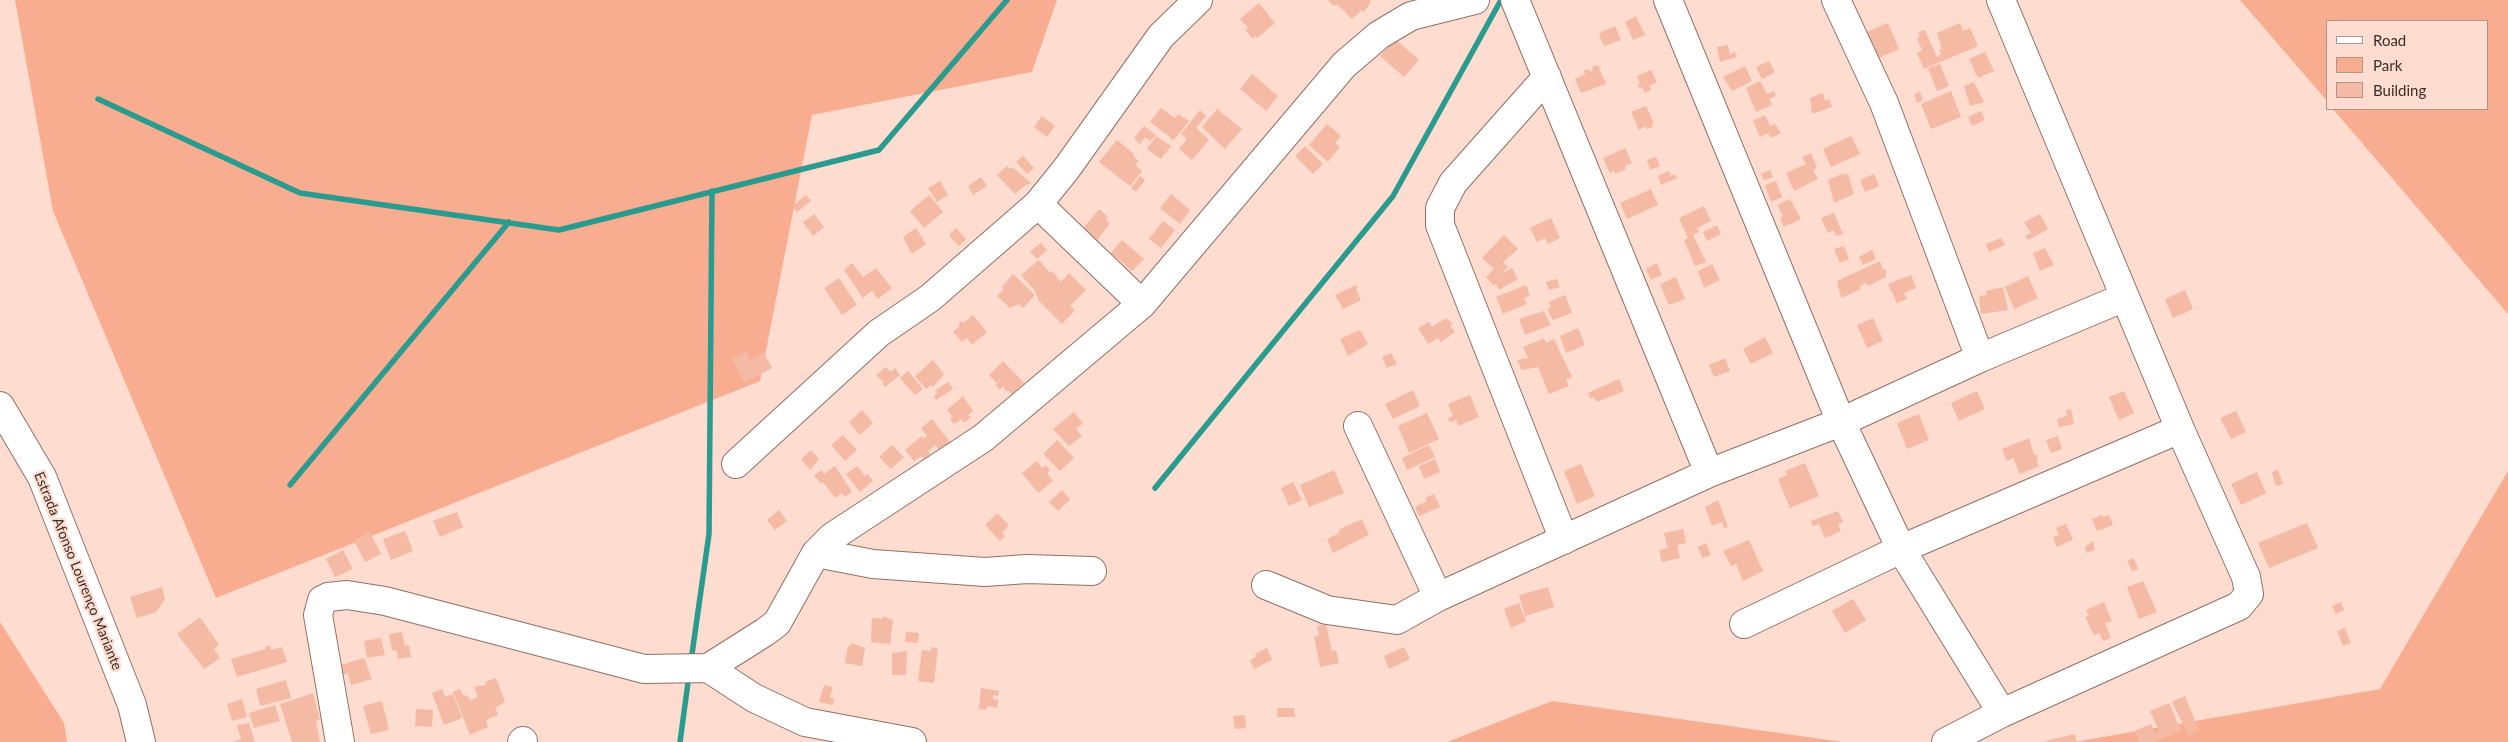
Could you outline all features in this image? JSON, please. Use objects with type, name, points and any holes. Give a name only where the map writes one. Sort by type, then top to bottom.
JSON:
[{"type":"street","points":[[736,464],[879,333],[930,298],[1038,204],[1067,168],[1161,36],[1198,0]]},
{"type":"street","points":[[340,742],[318,615],[322,600],[328,597],[347,595],[385,601],[437,617],[549,642],[644,669],[708,668],[765,632],[776,623],[816,553],[832,537],[983,438],[1142,304],[1344,65],[1379,35],[1416,8],[1475,0]]},
{"type":"street","points":[[1515,0],[1709,473]]},
{"type":"street","points":[[1668,0],[1841,422],[1901,549],[2002,713]]},
{"type":"street","points":[[1836,0],[1884,103],[1980,358]]},
{"type":"street","points":[[1946,742],[2002,713],[2239,606],[2249,594],[2246,577],[2180,430],[2001,0]]},
{"type":"street","points":[[1547,77],[1454,183],[1440,208],[1440,225],[1564,540]]},
{"type":"street","points":[[1038,204],[1142,304]]},
{"type":"street","points":[[1266,585],[1327,610],[1397,620],[1438,597],[1709,473],[1841,422],[1980,358],[2125,297]]},
{"type":"street","name":"Estrada Afonso Lourenço Mariante","points":[[0,406],[42,477],[132,705],[141,742]]},
{"type":"street","points":[[1358,426],[1438,597]]},
{"type":"street","points":[[1744,624],[1901,549],[2180,430]]},
{"type":"street","points":[[816,553],[873,564],[985,572],[1027,569],[1092,571]]},
{"type":"street","points":[[708,668],[754,698],[805,722],[912,742]]},
{"type":"green space","points":[[15,0],[1057,0],[1032,72],[812,115],[760,381],[216,598],[53,211]]},
{"type":"green space","points":[[2240,0],[2508,0],[2508,314],[2334,110],[2488,110],[2488,20],[2326,20],[2326,100]]},
{"type":"green space","points":[[2508,471],[2508,742],[2074,742],[2380,689]]},
{"type":"green space","points":[[0,622],[64,723],[67,742],[0,742]]},
{"type":"green space","points":[[1552,701],[1843,742],[1447,742]]},
{"type":"building","points":[[1328,0],[1369,0],[1371,2],[1364,12],[1362,10],[1352,19],[1337,4],[1334,6]]},
{"type":"building","points":[[1259,3],[1275,23],[1257,38],[1255,36],[1253,39],[1245,30],[1248,28],[1240,19]]},
{"type":"building","points":[[1636,16],[1645,35],[1633,40],[1625,22]]},
{"type":"building","points":[[1888,23],[1899,49],[1879,58],[1869,42],[1871,40],[1867,32]]},
{"type":"building","points":[[1960,23],[1963,31],[1970,28],[1978,46],[1924,69],[1917,53],[1922,50],[1917,38],[1920,36],[1918,32],[1925,30],[1937,57],[1941,54],[1939,50],[1942,49],[1937,33]]},
{"type":"building","points":[[1615,26],[1621,40],[1604,46],[1599,35],[1601,32]]},
{"type":"building","points":[[1395,39],[1419,60],[1404,77],[1380,56]]},
{"type":"building","points":[[1728,45],[1730,54],[1735,52],[1737,57],[1720,62],[1717,47]]},
{"type":"building","points":[[1985,52],[1994,71],[1978,78],[1969,59]]},
{"type":"building","points":[[1769,61],[1775,72],[1762,79],[1756,67]]},
{"type":"building","points":[[1940,64],[1949,86],[1937,91],[1928,68]]},
{"type":"building","points":[[1598,65],[1606,84],[1581,93],[1575,79],[1585,74],[1584,70],[1588,69],[1590,72],[1593,70],[1592,67]]},
{"type":"building","points":[[1745,66],[1752,81],[1732,91],[1723,77]]},
{"type":"building","points":[[1651,70],[1657,82],[1649,86],[1651,90],[1645,93],[1642,87],[1639,88],[1638,84],[1640,83],[1637,76]]},
{"type":"building","points":[[1252,74],[1278,96],[1266,111],[1240,89]]},
{"type":"building","points":[[1760,81],[1767,94],[1774,91],[1776,96],[1769,99],[1772,105],[1756,112],[1746,88]]},
{"type":"building","points":[[1974,82],[1984,102],[1970,106],[1964,86]]},
{"type":"building","points":[[1951,91],[1961,117],[1931,129],[1921,104]]},
{"type":"building","points":[[1920,92],[1923,100],[1917,103],[1914,94]]},
{"type":"building","points":[[1823,93],[1825,101],[1829,99],[1832,107],[1812,114],[1810,98]]},
{"type":"building","points":[[1646,106],[1654,123],[1652,124],[1653,127],[1647,129],[1646,126],[1639,130],[1631,112]]},
{"type":"building","points":[[1161,108],[1175,118],[1178,114],[1189,121],[1174,140],[1171,141],[1171,138],[1150,122]]},
{"type":"building","points":[[1217,109],[1242,129],[1225,149],[1202,127]]},
{"type":"building","points":[[1200,110],[1206,116],[1196,128],[1209,140],[1192,160],[1179,149],[1187,139],[1181,134]]},
{"type":"building","points":[[1981,111],[1985,120],[1972,126],[1968,117]]},
{"type":"building","points":[[1765,115],[1770,126],[1775,124],[1781,133],[1771,138],[1768,133],[1760,137],[1753,121]]},
{"type":"building","points":[[1042,116],[1055,126],[1047,137],[1034,127]]},
{"type":"building","points":[[1327,124],[1341,136],[1335,143],[1340,147],[1328,162],[1309,145]]},
{"type":"building","points":[[1144,126],[1156,135],[1150,141],[1145,137],[1140,144],[1134,138]]},
{"type":"building","points":[[1156,136],[1171,146],[1161,159],[1147,149]]},
{"type":"building","points":[[1851,136],[1860,154],[1831,167],[1823,149]]},
{"type":"building","points":[[1117,140],[1134,154],[1133,156],[1139,161],[1135,165],[1142,171],[1130,186],[1099,162]]},
{"type":"building","points":[[1305,146],[1323,164],[1313,174],[1295,156]]},
{"type":"building","points":[[1625,148],[1632,163],[1625,166],[1626,169],[1615,174],[1614,171],[1610,173],[1603,158]]},
{"type":"building","points":[[1811,153],[1817,168],[1813,170],[1818,179],[1794,191],[1786,173],[1806,164],[1802,157]]},
{"type":"building","points":[[1023,156],[1034,168],[1027,174],[1016,162]]},
{"type":"building","points":[[1656,157],[1660,166],[1650,170],[1647,160]]},
{"type":"building","points":[[1007,166],[1010,169],[1012,167],[1031,183],[1015,194],[997,175]]},
{"type":"building","points":[[1770,170],[1773,177],[1764,180],[1761,174]]},
{"type":"building","points":[[1669,171],[1671,176],[1675,174],[1677,178],[1661,185],[1658,176]]},
{"type":"building","points":[[1844,173],[1845,175],[1848,174],[1854,194],[1834,203],[1828,180]]},
{"type":"building","points":[[1874,174],[1879,186],[1865,192],[1860,180]]},
{"type":"building","points":[[1140,176],[1145,180],[1136,192],[1131,188]]},
{"type":"building","points":[[981,177],[987,186],[973,195],[968,186]]},
{"type":"building","points":[[940,181],[948,195],[937,202],[928,188]]},
{"type":"building","points":[[1776,181],[1782,197],[1771,202],[1765,185]]},
{"type":"building","points":[[1651,189],[1658,205],[1627,219],[1620,203]]},
{"type":"building","points":[[1171,194],[1190,210],[1180,224],[1160,208]]},
{"type":"building","points":[[806,195],[811,201],[797,212],[792,206]]},
{"type":"building","points":[[929,195],[943,212],[924,228],[910,211]]},
{"type":"building","points":[[1790,199],[1801,219],[1784,227],[1780,218],[1783,216],[1777,205]]},
{"type":"building","points":[[1704,206],[1711,221],[1697,228],[1699,232],[1693,235],[1706,262],[1695,266],[1684,240],[1688,238],[1679,218]]},
{"type":"building","points":[[1099,209],[1108,217],[1106,220],[1110,223],[1096,242],[1082,230]]},
{"type":"building","points":[[1834,213],[1843,234],[1836,236],[1834,230],[1828,233],[1821,218]]},
{"type":"building","points":[[814,214],[824,227],[813,236],[803,222]]},
{"type":"building","points":[[2040,214],[2048,229],[2028,240],[2025,236],[2031,233],[2024,222]]},
{"type":"building","points":[[1551,218],[1560,238],[1548,244],[1545,238],[1537,242],[1530,228]]},
{"type":"building","points":[[1163,221],[1175,230],[1161,248],[1149,239]]},
{"type":"building","points":[[1717,225],[1721,234],[1707,241],[1703,232]]},
{"type":"building","points":[[916,228],[926,244],[912,254],[903,237]]},
{"type":"building","points":[[956,228],[966,239],[959,246],[949,235]]},
{"type":"building","points":[[1504,235],[1518,249],[1503,262],[1508,267],[1500,274],[1512,268],[1518,279],[1499,290],[1496,284],[1493,285],[1486,277],[1494,269],[1482,258]]},
{"type":"building","points":[[2001,238],[2005,245],[1989,252],[1986,244]]},
{"type":"building","points":[[1122,240],[1144,259],[1132,271],[1111,253]]},
{"type":"building","points":[[1041,243],[1047,250],[1037,259],[1030,251]]},
{"type":"building","points":[[1844,246],[1849,259],[1840,263],[1834,249]]},
{"type":"building","points":[[2045,248],[2054,265],[2040,271],[2033,253]]},
{"type":"building","points":[[1872,250],[1876,259],[1863,265],[1859,257]]},
{"type":"building","points":[[1039,260],[1061,282],[1069,273],[1086,290],[1070,306],[1075,310],[1062,324],[1039,301],[1035,291],[1021,275]]},
{"type":"building","points":[[1880,261],[1883,270],[1886,269],[1886,277],[1868,286],[1866,283],[1860,286],[1861,289],[1841,298],[1837,281]]},
{"type":"building","points":[[852,263],[863,277],[876,268],[892,288],[878,299],[872,291],[863,298],[844,270]]},
{"type":"building","points":[[1657,263],[1662,275],[1651,280],[1646,269]]},
{"type":"building","points":[[1712,264],[1720,280],[1704,288],[1698,271]]},
{"type":"building","points":[[1013,274],[1035,295],[1023,308],[1019,304],[1010,308],[997,296],[1004,289],[1002,287]]},
{"type":"building","points":[[1911,275],[1916,288],[1904,293],[1907,299],[1897,303],[1888,284]]},
{"type":"building","points":[[2028,276],[2038,298],[2014,309],[2005,287]]},
{"type":"building","points":[[1676,277],[1685,299],[1669,305],[1660,284]]},
{"type":"building","points":[[839,278],[857,305],[842,315],[824,288]]},
{"type":"building","points":[[1557,279],[1560,287],[1549,290],[1546,282]]},
{"type":"building","points":[[1356,285],[1361,300],[1343,309],[1335,295]]},
{"type":"building","points":[[1526,285],[1530,296],[1524,298],[1527,304],[1503,314],[1496,297]]},
{"type":"building","points":[[2003,287],[2008,310],[1981,314],[1979,296],[1987,295],[1986,291]]},
{"type":"building","points":[[2185,290],[2193,309],[2173,318],[2165,299]]},
{"type":"building","points":[[1565,295],[1572,313],[1553,320],[1547,309],[1551,307],[1549,302]]},
{"type":"building","points":[[1544,311],[1551,325],[1525,335],[1519,319]]},
{"type":"building","points":[[973,315],[987,332],[972,345],[967,338],[962,342],[953,332],[960,326],[958,324],[962,321],[964,323]]},
{"type":"building","points":[[1446,318],[1453,324],[1450,326],[1455,332],[1441,342],[1438,338],[1428,344],[1418,328],[1429,322],[1432,327]]},
{"type":"building","points":[[1873,318],[1883,341],[1867,348],[1857,325]]},
{"type":"building","points":[[1578,328],[1585,345],[1566,353],[1560,336]]},
{"type":"building","points":[[1360,330],[1368,344],[1348,356],[1340,339]]},
{"type":"building","points":[[1765,337],[1773,353],[1751,364],[1743,349]]},
{"type":"building","points":[[1544,338],[1546,343],[1554,339],[1572,377],[1566,380],[1569,386],[1549,394],[1538,367],[1522,370],[1517,360],[1528,358],[1523,347]]},
{"type":"building","points":[[746,351],[751,360],[764,353],[772,368],[744,383],[732,359]]},
{"type":"building","points":[[1391,353],[1397,364],[1387,368],[1382,357]]},
{"type":"building","points":[[1725,358],[1730,371],[1714,377],[1709,365]]},
{"type":"building","points":[[933,360],[944,374],[933,387],[931,385],[926,389],[915,376]]},
{"type":"building","points":[[1003,361],[1024,383],[1012,394],[1008,390],[1006,392],[1003,386],[1000,390],[996,385],[1001,378],[996,383],[989,375]]},
{"type":"building","points":[[886,367],[891,372],[895,368],[900,375],[885,387],[882,383],[884,382],[876,375]]},
{"type":"building","points":[[908,371],[923,389],[915,395],[900,378]]},
{"type":"building","points":[[1619,379],[1624,391],[1597,402],[1594,397],[1590,399],[1588,393]]},
{"type":"building","points":[[948,382],[953,389],[936,400],[934,396],[937,393],[936,390]]},
{"type":"building","points":[[1413,390],[1420,406],[1393,419],[1385,404]]},
{"type":"building","points":[[1977,391],[1985,409],[1959,421],[1951,403]]},
{"type":"building","points":[[2124,391],[2134,413],[2119,420],[2109,397]]},
{"type":"building","points":[[1470,395],[1479,417],[1458,426],[1456,420],[1450,422],[1448,418],[1453,416],[1448,404]]},
{"type":"building","points":[[963,396],[973,411],[968,415],[971,417],[964,423],[962,419],[954,424],[950,419],[953,417],[947,410]]},
{"type":"building","points":[[2071,409],[2074,424],[2059,427],[2057,419],[2067,416],[2066,410]]},
{"type":"building","points":[[862,410],[873,423],[860,435],[849,422]]},
{"type":"building","points":[[2236,411],[2246,432],[2231,439],[2220,418]]},
{"type":"building","points":[[1074,412],[1083,423],[1076,429],[1082,436],[1069,446],[1053,429]]},
{"type":"building","points":[[1427,413],[1439,439],[1409,453],[1398,426]]},
{"type":"building","points":[[1919,414],[1929,440],[1907,449],[1897,423]]},
{"type":"building","points":[[932,419],[950,442],[940,451],[935,445],[928,451],[930,454],[924,459],[921,456],[914,461],[905,450],[922,436],[924,439],[927,436],[921,428]]},
{"type":"building","points":[[843,435],[857,450],[845,461],[831,445]]},
{"type":"building","points":[[2058,436],[2062,449],[2051,453],[2046,440]]},
{"type":"building","points":[[2029,438],[2039,466],[2020,474],[2013,458],[2007,461],[2002,449]]},
{"type":"building","points":[[1057,440],[1074,458],[1060,471],[1043,454]]},
{"type":"building","points":[[892,445],[904,457],[891,469],[879,457]]},
{"type":"building","points":[[1429,445],[1435,457],[1407,470],[1402,458]]},
{"type":"building","points":[[811,450],[819,459],[810,470],[801,459]]},
{"type":"building","points":[[1435,459],[1440,472],[1424,479],[1419,466]]},
{"type":"building","points":[[1037,461],[1042,468],[1046,465],[1050,470],[1047,473],[1053,481],[1038,493],[1022,473]]},
{"type":"building","points":[[1805,463],[1819,496],[1790,508],[1778,479],[1787,475],[1785,471]]},
{"type":"building","points":[[1581,464],[1595,496],[1577,504],[1564,471]]},
{"type":"building","points":[[835,466],[852,492],[845,497],[842,493],[835,498],[823,482],[821,484],[814,475],[822,470],[824,474]]},
{"type":"building","points":[[857,466],[865,476],[868,474],[873,481],[860,492],[846,474]]},
{"type":"building","points":[[1334,470],[1344,493],[1309,507],[1300,485]]},
{"type":"building","points":[[2278,470],[2283,484],[2276,486],[2272,472]]},
{"type":"building","points":[[2257,472],[2266,493],[2241,505],[2231,484]]},
{"type":"building","points":[[1293,482],[1302,500],[1289,506],[1281,488]]},
{"type":"building","points":[[1062,490],[1070,499],[1058,511],[1049,502]]},
{"type":"building","points":[[1434,494],[1440,507],[1419,516],[1415,507],[1427,501],[1425,498]]},
{"type":"building","points":[[1718,500],[1728,527],[1724,528],[1722,522],[1712,526],[1705,507]]},
{"type":"building","points":[[779,510],[787,521],[775,530],[767,520]]},
{"type":"building","points":[[1838,511],[1843,522],[1838,524],[1841,531],[1825,538],[1819,524],[1813,526],[1811,521]]},
{"type":"building","points":[[457,512],[463,527],[440,537],[433,521]]},
{"type":"building","points":[[997,513],[1009,525],[1002,533],[1005,536],[1000,541],[985,525]]},
{"type":"building","points":[[2102,515],[2103,517],[2109,515],[2113,525],[2097,531],[2092,519]]},
{"type":"building","points":[[1362,519],[1369,535],[1333,553],[1327,539],[1339,533],[1340,529]]},
{"type":"building","points":[[2307,523],[2318,548],[2269,568],[2258,543]]},
{"type":"building","points":[[2066,524],[2073,540],[2057,547],[2053,537],[2059,535],[2056,528]]},
{"type":"building","points":[[1683,529],[1686,543],[1677,545],[1680,558],[1662,562],[1659,550],[1668,548],[1664,533]]},
{"type":"building","points":[[405,531],[413,551],[391,560],[383,539]]},
{"type":"building","points":[[370,532],[381,554],[365,562],[354,541]]},
{"type":"building","points":[[1749,540],[1763,571],[1743,581],[1736,564],[1731,566],[1723,551]]},
{"type":"building","points":[[2093,541],[2095,550],[2086,553],[2085,547]]},
{"type":"building","points":[[1706,543],[1711,555],[1702,558],[1698,547]]},
{"type":"building","points":[[343,550],[353,569],[335,577],[326,559]]},
{"type":"building","points":[[2134,558],[2138,569],[2132,571],[2127,561]]},
{"type":"building","points":[[2143,581],[2157,612],[2139,619],[2127,587]]},
{"type":"building","points":[[162,587],[165,599],[156,612],[137,618],[130,597]]},
{"type":"building","points":[[1548,587],[1554,607],[1525,616],[1519,595]]},
{"type":"building","points":[[1853,599],[1866,620],[1845,633],[1832,611]]},
{"type":"building","points":[[2104,602],[2112,621],[2105,623],[2111,638],[2103,641],[2099,633],[2094,635],[2085,617],[2089,616],[2086,610]]},
{"type":"building","points":[[2341,602],[2344,610],[2336,614],[2332,606]]},
{"type":"building","points":[[1519,603],[1526,621],[1511,628],[1504,609]]},
{"type":"building","points":[[883,616],[893,620],[890,644],[871,642],[872,618],[883,619]]},
{"type":"building","points":[[200,617],[219,645],[214,649],[220,658],[204,669],[177,634]]},
{"type":"building","points":[[1326,624],[1332,651],[1336,650],[1339,663],[1320,667],[1314,637],[1319,635],[1317,626]]},
{"type":"building","points":[[2345,628],[2351,643],[2343,646],[2337,631]]},
{"type":"building","points":[[402,632],[405,646],[409,645],[411,657],[398,659],[397,651],[392,650],[389,634]]},
{"type":"building","points":[[906,632],[919,633],[918,643],[905,642]]},
{"type":"building","points":[[381,638],[385,655],[367,658],[364,641]]},
{"type":"building","points":[[851,643],[865,648],[862,666],[845,663],[848,646],[851,646]]},
{"type":"building","points":[[270,645],[271,650],[282,647],[287,662],[237,677],[231,659],[266,649],[265,647]]},
{"type":"building","points":[[931,647],[938,648],[934,683],[918,681],[922,650],[931,651]]},
{"type":"building","points":[[1404,647],[1410,659],[1389,669],[1384,656]]},
{"type":"building","points":[[1267,648],[1272,660],[1254,669],[1250,660],[1256,657],[1255,654]]},
{"type":"building","points":[[907,651],[906,675],[892,675],[892,653]]},
{"type":"building","points":[[364,658],[372,679],[351,685],[348,673],[343,675],[341,665]]},
{"type":"building","points":[[496,678],[505,702],[495,708],[498,715],[486,720],[488,727],[470,735],[453,692],[460,689],[463,695],[469,697],[470,700],[478,697],[474,687],[486,685],[485,682]]},
{"type":"building","points":[[286,680],[291,698],[260,706],[256,689]]},
{"type":"building","points":[[824,685],[833,687],[830,698],[834,699],[833,705],[819,702]]},
{"type":"building","points":[[981,688],[999,691],[998,696],[993,695],[993,699],[998,700],[997,708],[987,706],[986,710],[979,709]]},
{"type":"building","points":[[442,689],[445,697],[453,694],[462,718],[444,725],[432,693]]},
{"type":"building","points":[[313,693],[320,720],[316,721],[320,742],[292,742],[280,704]]},
{"type":"building","points":[[2185,696],[2199,731],[2189,736],[2172,702]]},
{"type":"building","points":[[242,699],[247,717],[232,721],[227,704]]},
{"type":"building","points":[[382,701],[389,730],[371,734],[363,706]]},
{"type":"building","points":[[2169,703],[2181,731],[2155,742],[2139,742],[2134,731],[2151,724],[2155,733],[2159,731],[2150,711]]},
{"type":"building","points":[[275,705],[280,721],[254,728],[249,713]]},
{"type":"building","points":[[1277,708],[1294,708],[1295,717],[1277,717]]},
{"type":"building","points":[[416,709],[433,710],[432,727],[415,726]]},
{"type":"building","points":[[1245,715],[1246,728],[1235,729],[1233,716]]},
{"type":"building","points":[[249,723],[255,742],[233,742],[241,739],[237,725]]},
{"type":"building","points":[[2075,734],[2077,742],[2045,742],[2045,741]]},
{"type":"waterway","points":[[98,99],[300,193],[559,230],[879,150],[1007,0]]},
{"type":"waterway","points":[[1155,488],[1393,196],[1501,0]]},
{"type":"waterway","points":[[691,661],[709,534],[712,191]]},
{"type":"waterway","points":[[290,485],[509,222]]},
{"type":"waterway","points":[[680,742],[689,675]]}]
